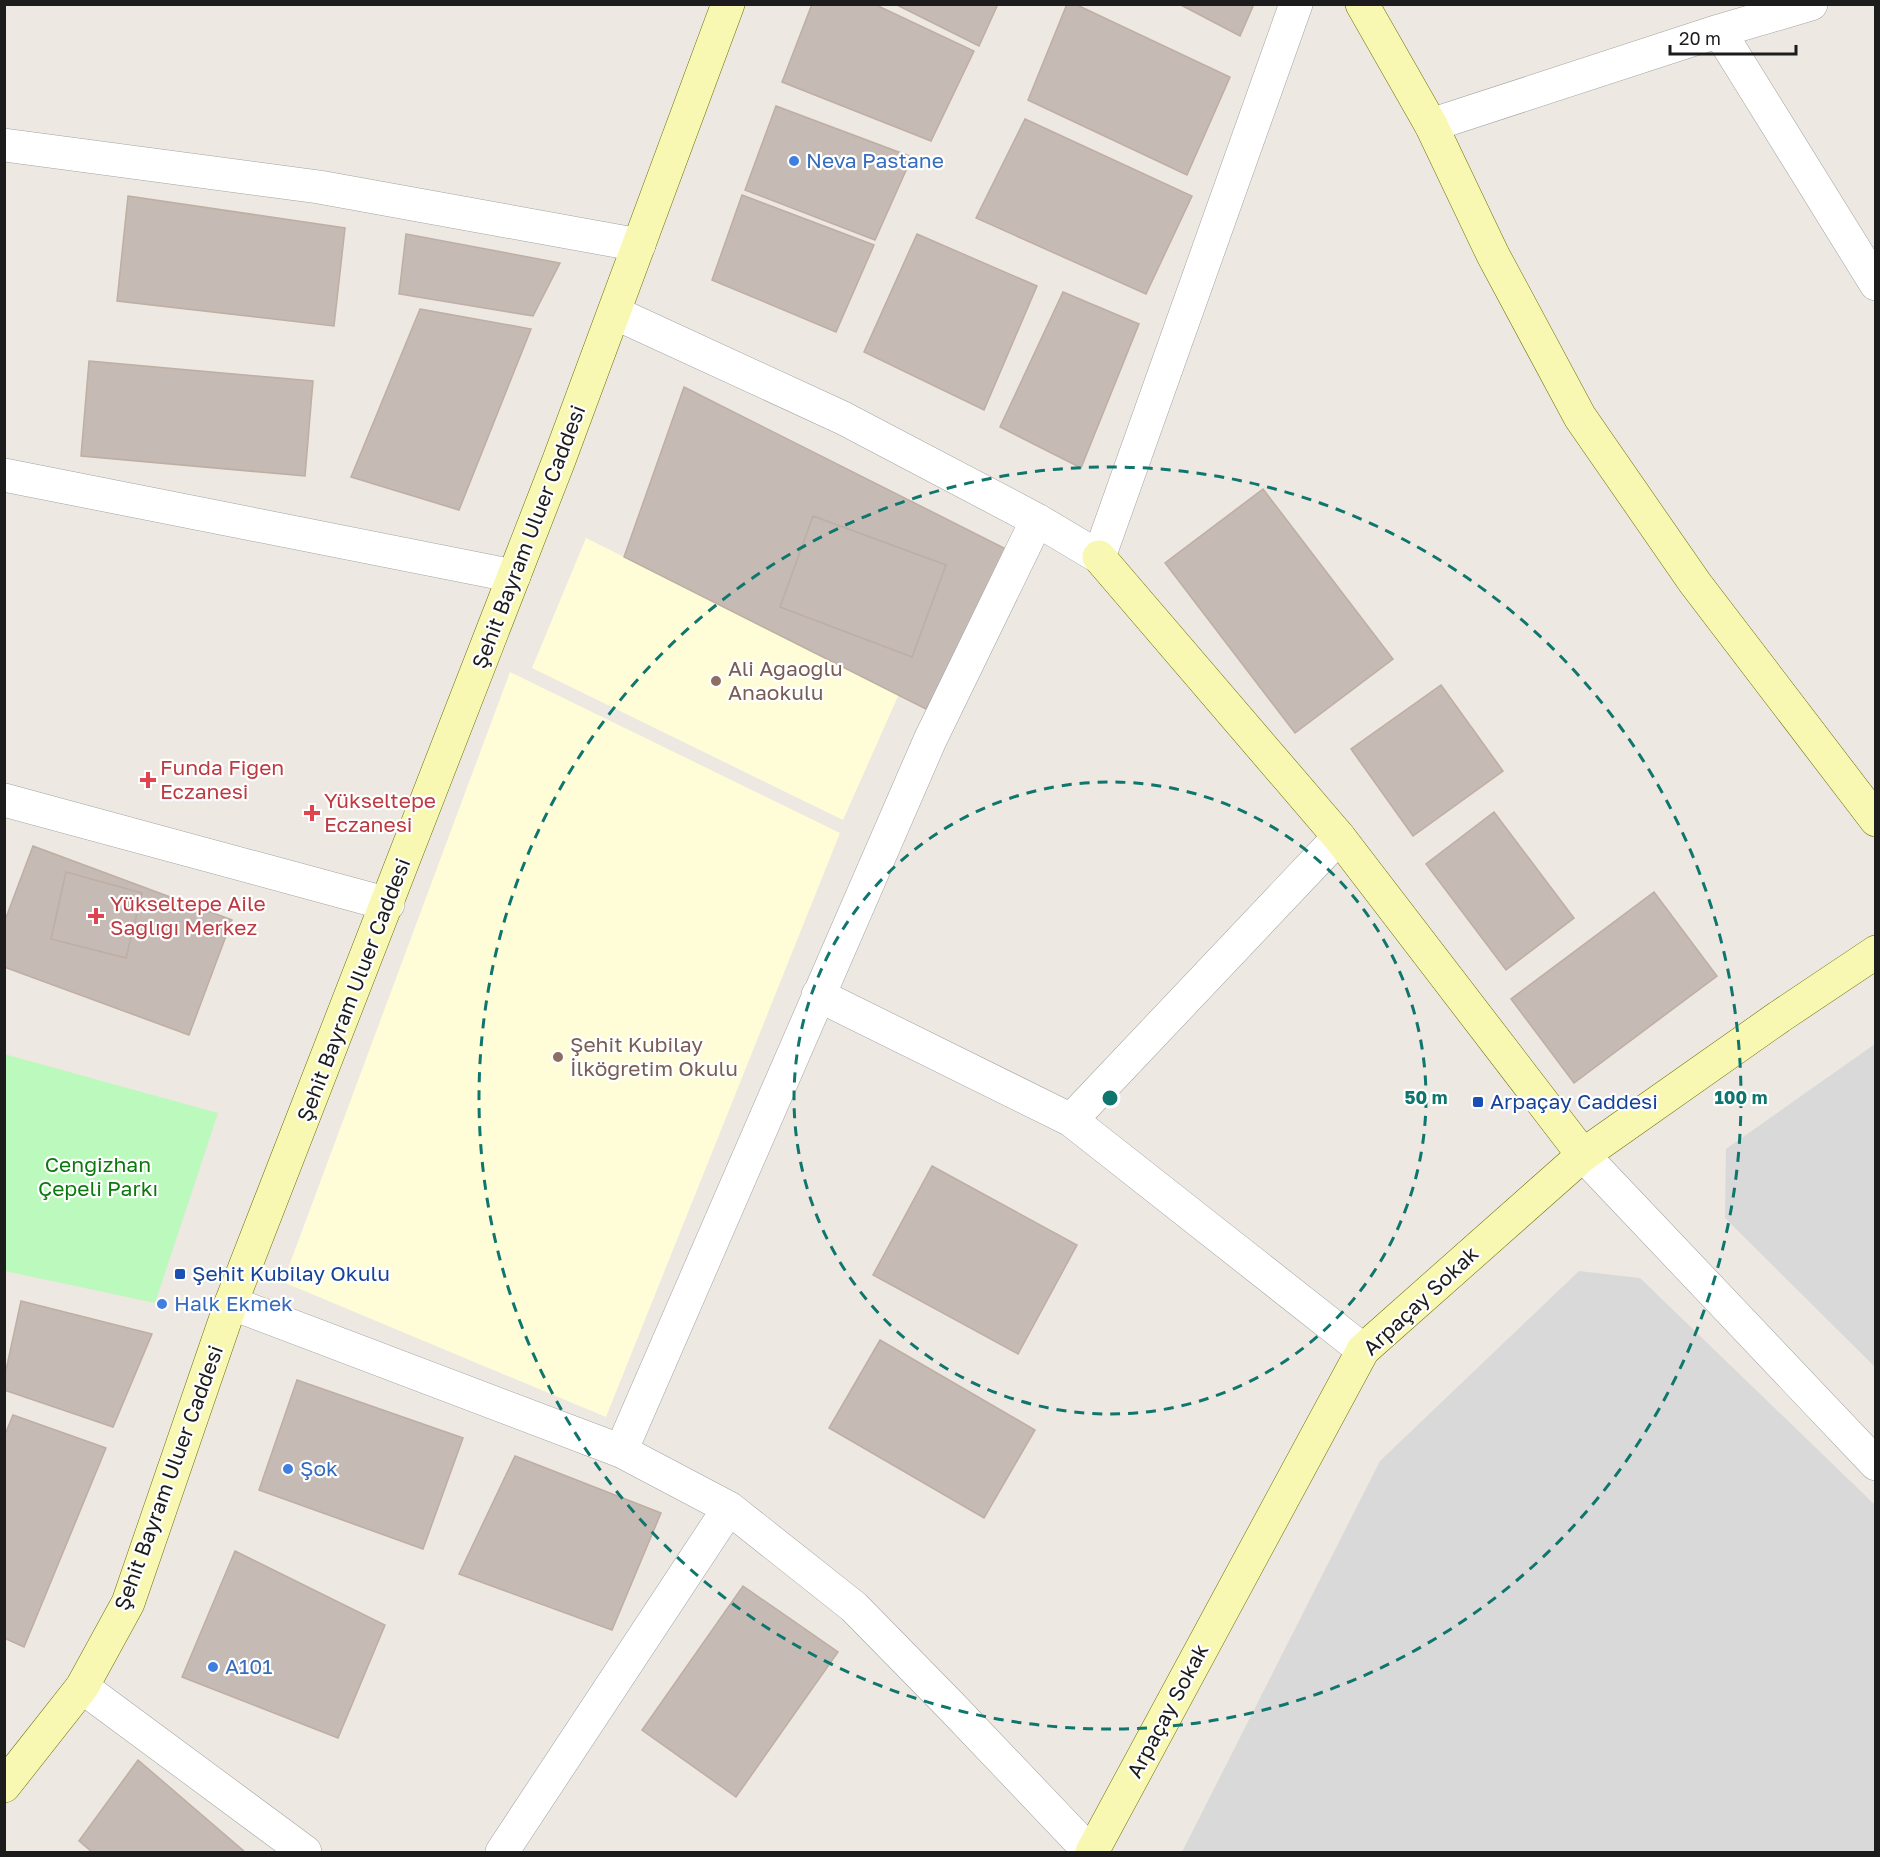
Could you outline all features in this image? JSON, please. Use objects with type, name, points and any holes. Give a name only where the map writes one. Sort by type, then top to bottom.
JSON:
[{"type":"street","name":"Şehit Bayram Uluer Caddesi","points":[[4,1786],[82,1687],[128,1603],[231,1304],[388,904],[615,313],[728,4]]},
{"type":"street","points":[[1099,557],[1296,4]]},
{"type":"street","points":[[1362,4],[1431,126],[1493,255],[1580,417],[1695,583],[1875,820]]},
{"type":"street","points":[[1431,126],[1719,31],[1811,4]]},
{"type":"street","points":[[1719,31],[1875,284]]},
{"type":"street","points":[[4,145],[319,187],[639,245]]},
{"type":"street","points":[[615,313],[843,418],[1037,520],[1099,557],[1339,837],[1583,1155],[1875,1464]]},
{"type":"street","points":[[4,475],[514,576]]},
{"type":"street","points":[[621,1451],[930,740],[1037,520]]},
{"type":"street","points":[[4,800],[388,904]]},
{"type":"street","points":[[1071,1120],[1339,837]]},
{"type":"street","name":"Arpaçay Sokak","points":[[1091,1852],[1363,1350],[1583,1155],[1875,952]]},
{"type":"street","points":[[818,995],[1071,1120],[1363,1350]]},
{"type":"street","points":[[231,1304],[621,1451],[729,1508],[854,1607],[1091,1852]]},
{"type":"street","points":[[502,1852],[729,1508]]},
{"type":"street","points":[[82,1687],[305,1852]]},
{"type":"shaded area","name":"Ali Ağaoğlu Anaokulu","points":[[586,538],[899,694],[843,820],[532,668]]},
{"type":"shaded area","name":"Şehit Kubilay İlköğretim Okulu","points":[[510,672],[840,833],[606,1417],[283,1282]]},
{"type":"shaded area","points":[[1875,1044],[1875,1367],[1725,1218],[1726,1149]]},
{"type":"shaded area","points":[[1579,1271],[1640,1278],[1875,1505],[1875,1852],[1182,1852],[1380,1461]]},
{"type":"green space","name":"Cengizhan Çepeli Parkı","points":[[4,1054],[218,1113],[155,1303],[5,1271]]},
{"type":"building","points":[[812,4],[874,4],[974,51],[931,141],[782,82]]},
{"type":"building","points":[[895,4],[998,4],[979,46]]},
{"type":"building","points":[[1067,4],[1075,4],[1230,77],[1187,175],[1028,100]]},
{"type":"building","points":[[1179,4],[1254,4],[1240,36]]},
{"type":"building","points":[[776,106],[912,157],[875,240],[745,190]]},
{"type":"building","points":[[1025,119],[1192,196],[1146,294],[976,218]]},
{"type":"building","points":[[742,195],[874,245],[836,332],[712,280]]},
{"type":"building","points":[[128,196],[345,228],[334,326],[117,301]]},
{"type":"building","points":[[406,234],[560,263],[533,316],[399,294]]},
{"type":"building","points":[[917,234],[1037,286],[984,410],[864,352]]},
{"type":"building","points":[[1063,292],[1139,324],[1081,468],[1000,427]]},
{"type":"building","points":[[420,309],[531,329],[459,510],[351,477]]},
{"type":"building","points":[[89,361],[313,381],[305,476],[81,456]]},
{"type":"building","points":[[684,387],[1014,553],[926,709],[624,557]]},
{"type":"building","points":[[1263,489],[1393,659],[1295,733],[1165,563]]},
{"type":"building","points":[[813,516],[946,565],[912,657],[780,607]]},
{"type":"building","points":[[1441,685],[1503,771],[1413,836],[1351,749]]},
{"type":"building","points":[[1494,812],[1574,918],[1506,970],[1426,864]]},
{"type":"building","points":[[33,846],[232,920],[189,1035],[4,967],[4,923]]},
{"type":"building","name":"Yükseltepe Aile Sağlığı Merkez","points":[[66,872],[142,893],[126,958],[51,939]]},
{"type":"building","points":[[1654,892],[1717,976],[1574,1083],[1511,999]]},
{"type":"building","points":[[932,1166],[1077,1245],[1018,1354],[873,1275]]},
{"type":"building","points":[[21,1301],[152,1334],[113,1427],[4,1390],[4,1379]]},
{"type":"building","points":[[880,1340],[1035,1430],[984,1518],[829,1428]]},
{"type":"building","points":[[297,1380],[463,1438],[423,1549],[259,1490]]},
{"type":"building","points":[[13,1415],[106,1448],[24,1647],[4,1638],[4,1437]]},
{"type":"building","points":[[515,1456],[661,1513],[612,1630],[459,1574]]},
{"type":"building","points":[[235,1551],[385,1625],[338,1738],[182,1677]]},
{"type":"building","points":[[743,1586],[838,1652],[736,1797],[642,1730]]},
{"type":"building","points":[[138,1760],[245,1852],[92,1852],[79,1841]]},
{"type":"place","name":"Neva Pastane","points":[[794,161]]},
{"type":"place","name":"Ali Ağaoğlu Anaokulu","points":[[716,681]]},
{"type":"place","name":"Funda Figen Eczanesi","points":[[148,780]]},
{"type":"place","name":"Yükseltepe Eczanesi","points":[[312,813]]},
{"type":"place","name":"Yükseltepe Aile Sağlığı Merkez","points":[[96,916]]},
{"type":"place","name":"Şehit Kubilay İlköğretim Okulu","points":[[558,1057]]},
{"type":"place","name":"Arpaçay Caddesi","points":[[1478,1102]]},
{"type":"place","name":"Şehit Kubilay Okulu","points":[[180,1274]]},
{"type":"place","name":"Halk Ekmek","points":[[162,1304]]},
{"type":"place","name":"Şok","points":[[288,1469]]},
{"type":"place","name":"A101","points":[[213,1667]]}]
